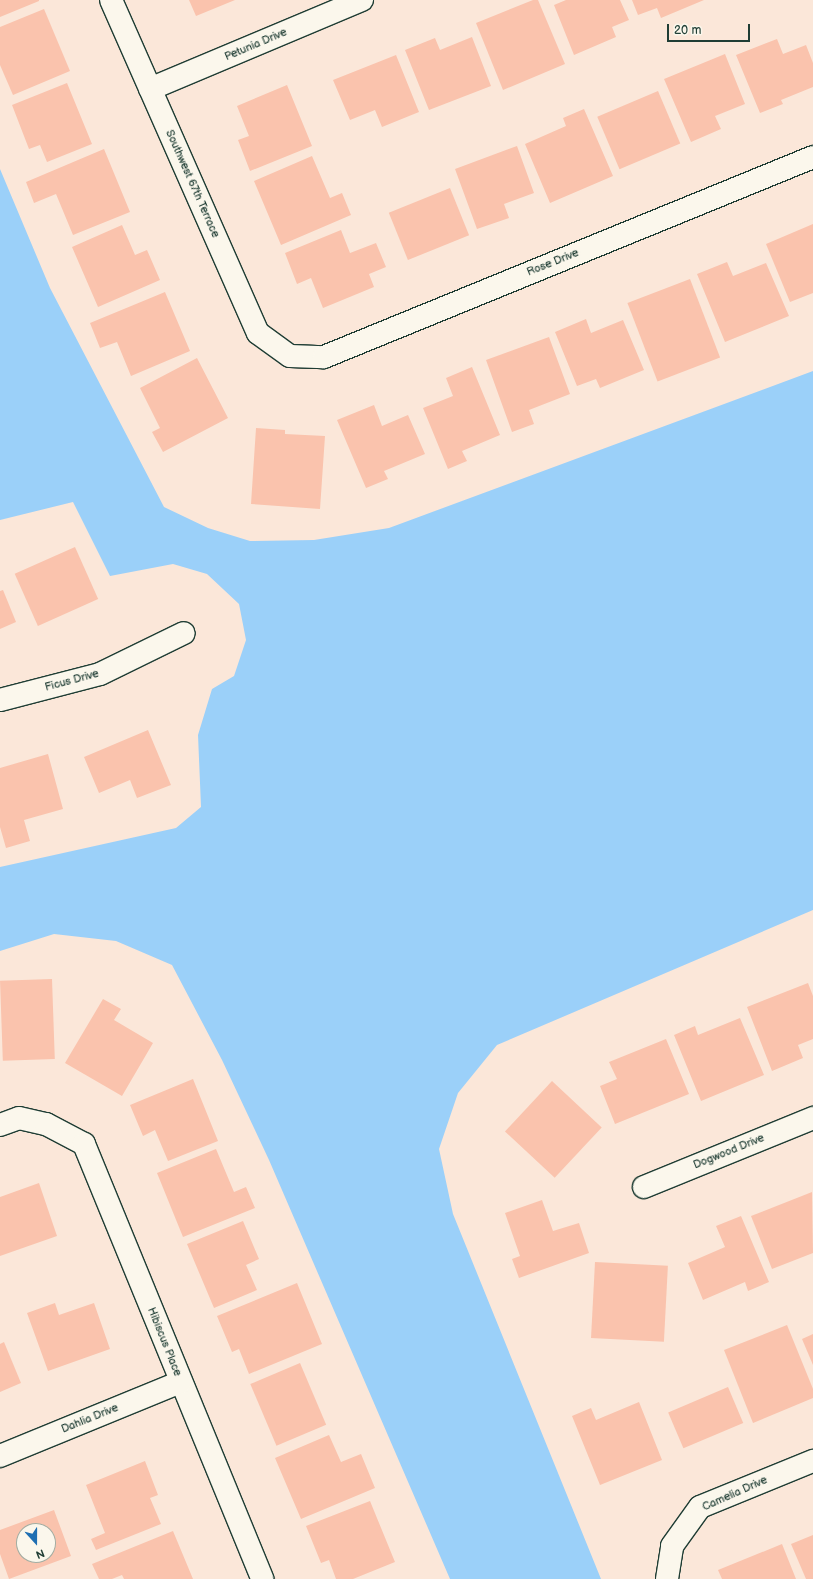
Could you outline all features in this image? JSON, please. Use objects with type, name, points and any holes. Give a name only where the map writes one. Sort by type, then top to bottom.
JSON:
[{"type":"street","name":"Southwest 67th Terrace","points":[[111,0],[258,333],[290,356]]},
{"type":"street","name":"Petunia Drive","points":[[150,89],[362,0]]},
{"type":"street","name":"Rose Drive","points":[[290,356],[324,357],[813,157]]},
{"type":"street","name":"Ficus Drive","points":[[0,700],[100,674],[184,633]]},
{"type":"street","name":"Hibiscus Place","points":[[0,1125],[19,1118],[46,1124],[84,1144],[180,1382],[262,1579]]},
{"type":"street","name":"Dogwood Drive","points":[[644,1187],[813,1118]]},
{"type":"street","name":"Dahlia Drive","points":[[0,1456],[180,1382]]},
{"type":"street","name":"Camelia Drive","points":[[667,1579],[672,1546],[700,1507],[813,1461]]},
{"type":"water","points":[[0,169],[50,288],[164,507],[208,528],[250,541],[314,540],[389,528],[813,371],[813,910],[497,1045],[458,1093],[439,1149],[453,1214],[601,1579],[450,1579],[269,1160],[222,1060],[172,965],[116,941],[54,934],[0,951],[0,867],[176,828],[201,807],[198,735],[212,689],[234,676],[246,640],[239,604],[207,574],[173,564],[110,576],[73,502],[0,520]]},
{"type":"building","points":[[0,0],[39,0],[39,1],[0,17]]},
{"type":"building","points":[[189,0],[235,0],[196,16]]},
{"type":"building","points":[[533,0],[538,0],[565,64],[503,90],[476,23]]},
{"type":"building","points":[[566,0],[620,0],[629,20],[612,27],[616,37],[574,55],[554,5]]},
{"type":"building","points":[[632,0],[704,0],[661,18],[657,8],[638,15]]},
{"type":"building","points":[[44,9],[70,71],[13,95],[0,65],[0,27]]},
{"type":"building","points":[[472,37],[491,86],[429,110],[405,50],[435,38],[440,50]]},
{"type":"building","points":[[777,39],[783,54],[806,45],[813,63],[813,87],[781,100],[783,104],[760,113],[736,55]]},
{"type":"building","points":[[725,54],[745,104],[715,116],[721,129],[691,142],[664,79]]},
{"type":"building","points":[[396,55],[419,112],[382,127],[375,110],[350,120],[333,80]]},
{"type":"building","points":[[67,83],[92,144],[47,162],[40,145],[29,149],[12,105]]},
{"type":"building","points":[[287,85],[312,146],[250,171],[238,140],[249,136],[237,106]]},
{"type":"building","points":[[658,91],[680,143],[620,169],[597,117]]},
{"type":"building","points":[[584,109],[613,176],[550,203],[525,144],[566,126],[563,118]]},
{"type":"building","points":[[517,146],[534,193],[504,204],[509,218],[477,229],[455,169]]},
{"type":"building","points":[[104,149],[130,212],[73,235],[56,194],[34,203],[26,182]]},
{"type":"building","points":[[312,156],[330,198],[342,193],[351,215],[281,245],[254,181]]},
{"type":"building","points":[[450,188],[469,235],[408,260],[389,213]]},
{"type":"building","points":[[813,224],[813,293],[790,302],[766,244]]},
{"type":"building","points":[[122,225],[135,255],[147,250],[160,280],[98,307],[72,247]]},
{"type":"building","points":[[341,230],[350,253],[376,243],[386,267],[369,274],[374,287],[323,308],[311,278],[297,284],[285,253]]},
{"type":"building","points":[[727,262],[733,276],[766,263],[789,316],[725,342],[697,274]]},
{"type":"building","points":[[690,279],[720,357],[658,381],[627,303]]},
{"type":"building","points":[[165,292],[190,351],[131,376],[117,342],[100,348],[90,323]]},
{"type":"building","points":[[586,319],[591,333],[623,320],[644,370],[600,388],[596,379],[577,386],[555,332]]},
{"type":"building","points":[[549,337],[570,394],[529,410],[534,424],[512,432],[486,360]]},
{"type":"building","points":[[197,358],[228,418],[163,452],[152,432],[160,428],[140,388]]},
{"type":"building","points":[[472,367],[500,435],[462,451],[467,461],[448,469],[423,408],[453,396],[446,378]]},
{"type":"building","points":[[374,405],[382,426],[408,415],[425,454],[384,471],[388,479],[366,488],[337,420]]},
{"type":"building","points":[[256,428],[285,430],[285,434],[325,436],[320,509],[251,504]]},
{"type":"building","points":[[75,547],[98,599],[38,626],[15,574]]},
{"type":"building","points":[[3,590],[16,622],[0,629],[0,591]]},
{"type":"building","points":[[148,730],[171,785],[137,798],[130,780],[99,793],[84,757]]},
{"type":"building","points":[[48,754],[63,809],[24,820],[30,841],[6,848],[0,827],[0,768]]},
{"type":"building","points":[[52,979],[55,1059],[3,1061],[0,981]]},
{"type":"building","points":[[808,983],[813,996],[813,1039],[798,1045],[803,1058],[772,1071],[747,1007]]},
{"type":"building","points":[[103,999],[121,1009],[114,1020],[153,1043],[122,1096],[65,1063]]},
{"type":"building","points":[[740,1018],[764,1075],[701,1101],[674,1035],[695,1026],[698,1035]]},
{"type":"building","points":[[666,1039],[689,1094],[615,1124],[600,1086],[617,1079],[609,1062]]},
{"type":"building","points":[[193,1079],[218,1141],[168,1161],[155,1130],[143,1136],[130,1105]]},
{"type":"building","points":[[552,1081],[602,1127],[555,1178],[505,1131]]},
{"type":"building","points":[[216,1149],[234,1192],[246,1187],[255,1208],[183,1237],[157,1173]]},
{"type":"building","points":[[39,1183],[57,1236],[0,1256],[0,1197]]},
{"type":"building","points":[[812,1192],[813,1253],[772,1269],[751,1216]]},
{"type":"building","points":[[542,1200],[553,1231],[579,1223],[589,1253],[519,1278],[512,1259],[520,1256],[505,1213]]},
{"type":"building","points":[[741,1216],[769,1282],[748,1291],[745,1282],[703,1300],[688,1263],[725,1247],[716,1226]]},
{"type":"building","points":[[243,1221],[259,1259],[246,1265],[257,1290],[214,1308],[187,1244]]},
{"type":"building","points":[[595,1262],[668,1266],[664,1342],[591,1338]]},
{"type":"building","points":[[297,1283],[322,1344],[249,1374],[239,1349],[232,1352],[217,1316]]},
{"type":"building","points":[[55,1303],[59,1315],[94,1303],[110,1349],[48,1371],[27,1313]]},
{"type":"building","points":[[787,1325],[813,1389],[813,1398],[753,1423],[724,1350]]},
{"type":"building","points":[[813,1334],[813,1365],[802,1339]]},
{"type":"building","points":[[4,1342],[21,1383],[0,1392],[0,1344]]},
{"type":"building","points":[[300,1363],[326,1425],[276,1446],[250,1384]]},
{"type":"building","points":[[728,1387],[743,1423],[683,1448],[668,1412]]},
{"type":"building","points":[[639,1402],[662,1460],[600,1485],[572,1416],[591,1408],[596,1420]]},
{"type":"building","points":[[329,1435],[341,1462],[361,1454],[375,1488],[301,1519],[275,1458]]},
{"type":"building","points":[[145,1461],[158,1495],[150,1498],[161,1524],[96,1550],[91,1539],[105,1533],[86,1485]]},
{"type":"building","points":[[370,1501],[395,1562],[353,1579],[336,1579],[329,1560],[321,1563],[306,1526]]},
{"type":"building","points":[[54,1510],[71,1556],[56,1562],[56,1523],[19,1523]]},
{"type":"building","points":[[16,1524],[16,1563],[52,1563],[9,1579],[0,1554],[0,1530]]},
{"type":"building","points":[[173,1531],[193,1579],[124,1579],[122,1575],[112,1579],[99,1579],[92,1564]]},
{"type":"building","points":[[813,1535],[813,1579],[806,1579],[791,1544]]},
{"type":"building","points":[[782,1544],[796,1579],[722,1579],[718,1570]]}]
